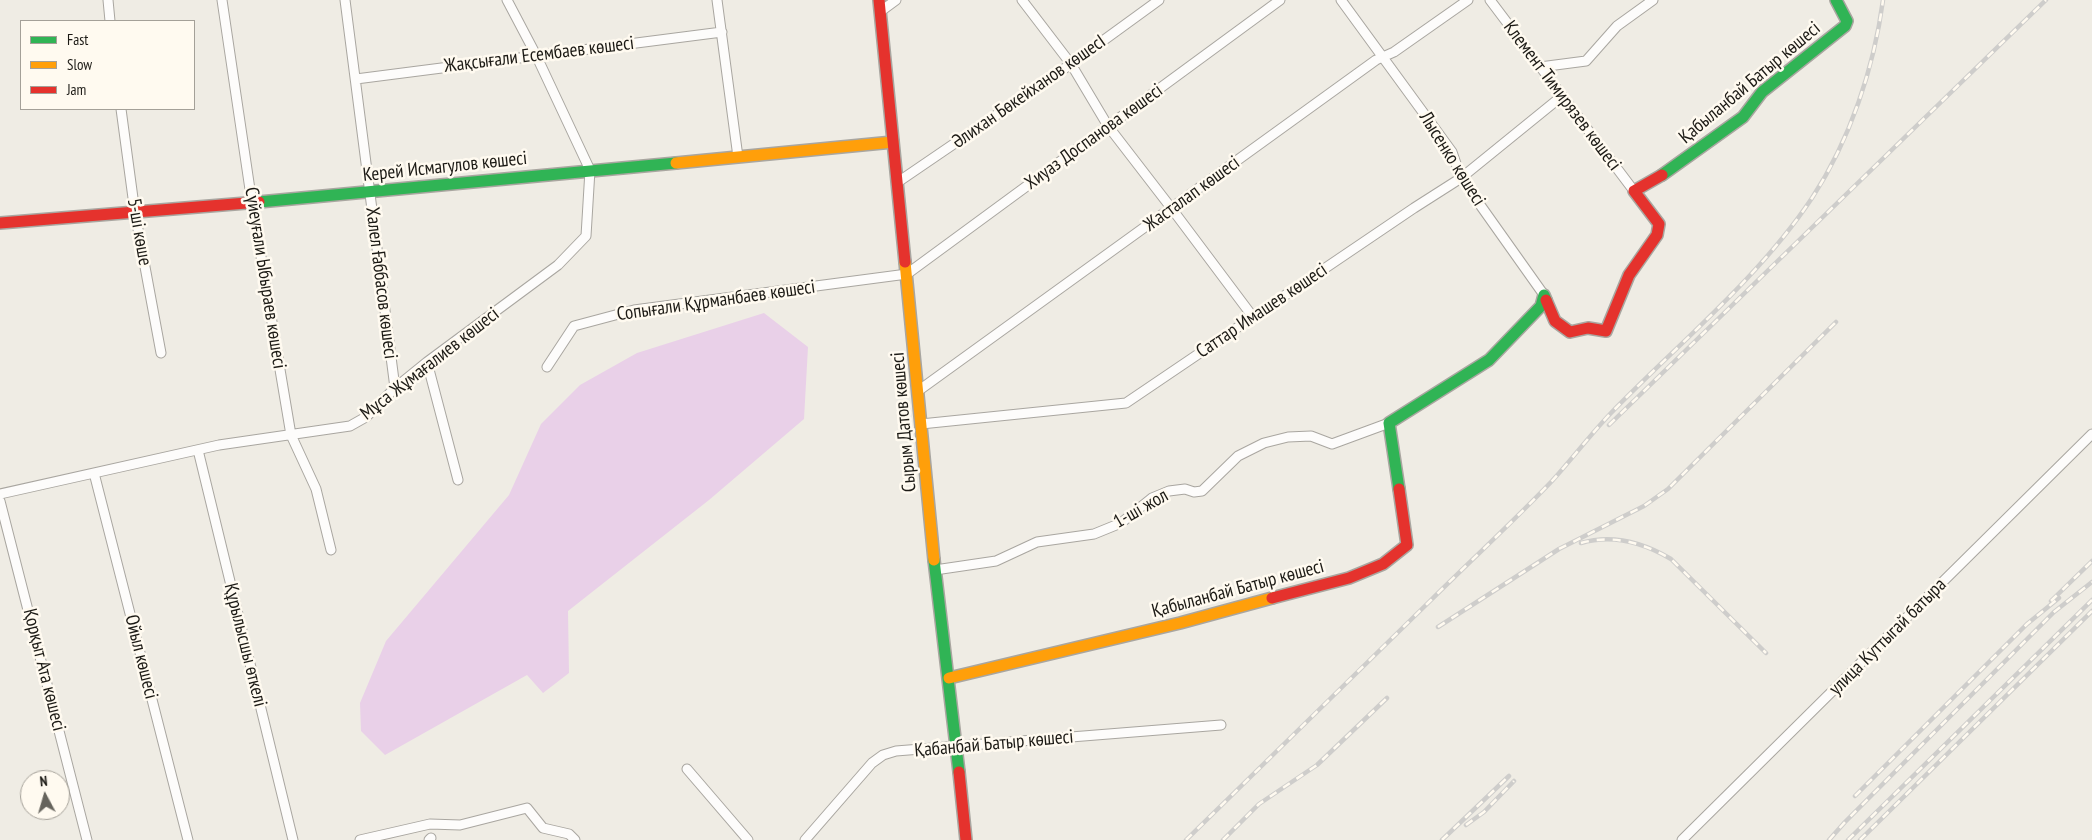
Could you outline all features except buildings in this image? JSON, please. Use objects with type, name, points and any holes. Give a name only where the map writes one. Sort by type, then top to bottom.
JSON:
[{"type":"street","points":[[108,0],[110,20]]},
{"type":"street","name":"Сүйеуғали Ыбыраев көшесi","points":[[222,0],[252,203],[291,435],[316,489],[331,550]]},
{"type":"street","name":"Халел Ғаббасов көшесі","points":[[345,0],[394,388]]},
{"type":"street","name":"Мұса Жұмағалиев көшесі","points":[[0,494],[219,445],[350,426],[366,416],[394,388],[427,362],[558,265],[586,236],[590,170],[536,55],[507,0]]},
{"type":"street","points":[[718,0],[738,157]]},
{"type":"street","points":[[880,6],[896,0]]},
{"type":"street","points":[[1022,0],[1071,64],[1108,126],[1253,317]]},
{"type":"street","name":"Әлихан Бөкейханов көшесI","points":[[898,182],[1071,64],[1159,0]]},
{"type":"street","name":"Хиуаз Доспанова көшесі","points":[[907,274],[1280,0]]},
{"type":"street","name":"Лысенко көшесі","points":[[1341,0],[1384,56],[1452,152],[1461,178],[1544,295]]},
{"type":"street","name":"Жасталап көшесі","points":[[918,391],[1376,60],[1394,52],[1468,0]]},
{"type":"street","name":"Клемент Тимирязев көшесі","points":[[1490,0],[1634,191]]},
{"type":"street","points":[[1540,67],[1586,61],[1617,26],[1653,0]]},
{"type":"street","name":"Қабыланбай Батыр көшесі","points":[[1634,191],[1668,172],[1743,117],[1762,92],[1845,26],[1847,21],[1838,3]]},
{"type":"street","name":"Сырым Датов көшесі","points":[[880,6],[935,570],[941,628],[949,678],[966,840]]},
{"type":"street","name":"Жақсығали Есембаев көшесi","points":[[356,79],[722,32]]},
{"type":"street","name":"Саттар Имашев көшесі","points":[[921,424],[1126,403],[1461,178],[1562,96]]},
{"type":"street","name":"5-шi көше","points":[[121,110],[134,213],[162,354]]},
{"type":"street","name":"Керей Исмагулов көшесі","points":[[0,223],[252,203],[893,142]]},
{"type":"street","points":[[1544,295],[1558,326],[1570,332],[1580,328],[1592,327],[1606,331],[1628,275],[1657,235],[1658,224],[1634,191]]},
{"type":"street","name":"Сопығали Құрманбаев көшесі","points":[[547,367],[574,326],[634,310],[907,274]]},
{"type":"street","points":[[1389,423],[1489,360],[1541,306],[1544,295]]},
{"type":"street","points":[[427,362],[458,480]]},
{"type":"street","name":"Қабыланбай Батыр көшесі","points":[[949,678],[1180,623],[1349,578],[1384,564],[1408,545],[1389,423]]},
{"type":"street","name":"1-ші жол","points":[[935,570],[996,561],[1037,542],[1094,534],[1121,523],[1152,498],[1169,491],[1185,489],[1194,492],[1202,491],[1238,456],[1264,442],[1288,437],[1311,436],[1332,444],[1389,423]]},
{"type":"street","name":"улица Куттыгай батыра","points":[[1682,840],[2092,434]]},
{"type":"street","name":"Құрылысшы өткелі","points":[[198,450],[293,840]]},
{"type":"street","name":"Ойыл көшесі","points":[[94,473],[188,840]]},
{"type":"street","name":"Қорқыт Ата көшесi","points":[[0,501],[87,840]]},
{"type":"street","name":"Қабанбай Батыр көшесі","points":[[806,840],[872,763],[884,755],[896,751],[956,748],[1221,724]]},
{"type":"street","points":[[687,769],[748,840]]},
{"type":"street","points":[[360,840],[385,837],[430,824],[460,825],[527,808],[543,828],[568,834],[575,840]]},
{"type":"shaded area","points":[[764,313],[808,347],[804,419],[709,500],[568,611],[569,673],[543,693],[527,675],[385,755],[361,731],[360,703],[386,641],[509,495],[541,424],[580,385],[637,353]]},
{"type":"railway","points":[[1186,840],[1537,496],[1611,413],[1717,310],[1768,256],[1791,227],[1826,176],[1849,128],[1867,77],[1883,0]]},
{"type":"railway","points":[[1609,425],[2046,0]]},
{"type":"railway","points":[[1438,627],[1559,549],[1644,506],[1668,489],[1836,322]]},
{"type":"railway","points":[[1581,543],[1604,539],[1616,540],[1650,548],[1661,553],[1671,559],[1766,653]]},
{"type":"railway","points":[[2051,601],[2092,561]]},
{"type":"railway","points":[[1829,840],[2054,612],[2092,582]]},
{"type":"railway","points":[[1855,796],[2027,624],[2059,598]]},
{"type":"railway","points":[[1848,840],[2092,600]]},
{"type":"railway","points":[[1860,840],[2092,611]]},
{"type":"railway","points":[[1223,840],[1259,804],[1317,765],[1387,698]]},
{"type":"railway","points":[[1442,840],[1509,776]]},
{"type":"railway","points":[[1466,825],[1484,812],[1514,781]]},
{"type":"traffic: fast","points":[[1662,175],[1743,117],[1762,92],[1845,26],[1847,21],[1836,0]]},
{"type":"traffic: fast","points":[[259,202],[676,163]]},
{"type":"traffic: fast","points":[[1399,489],[1389,423],[1489,360],[1541,306],[1544,295],[1546,300]]},
{"type":"traffic: fast","points":[[934,560],[959,772]]},
{"type":"traffic: slow","points":[[676,163],[893,142]]},
{"type":"traffic: slow","points":[[905,262],[934,560]]},
{"type":"traffic: slow","points":[[949,678],[1180,623],[1272,598]]},
{"type":"traffic: jam","points":[[879,0],[905,262]]},
{"type":"traffic: jam","points":[[1546,300],[1555,321],[1570,332],[1588,328],[1606,331],[1629,275],[1657,235],[1659,224],[1634,191],[1662,175]]},
{"type":"traffic: jam","points":[[0,223],[259,202]]},
{"type":"traffic: jam","points":[[1272,598],[1349,578],[1383,564],[1407,545],[1399,489]]},
{"type":"traffic: jam","points":[[959,772],[966,840]]}]
